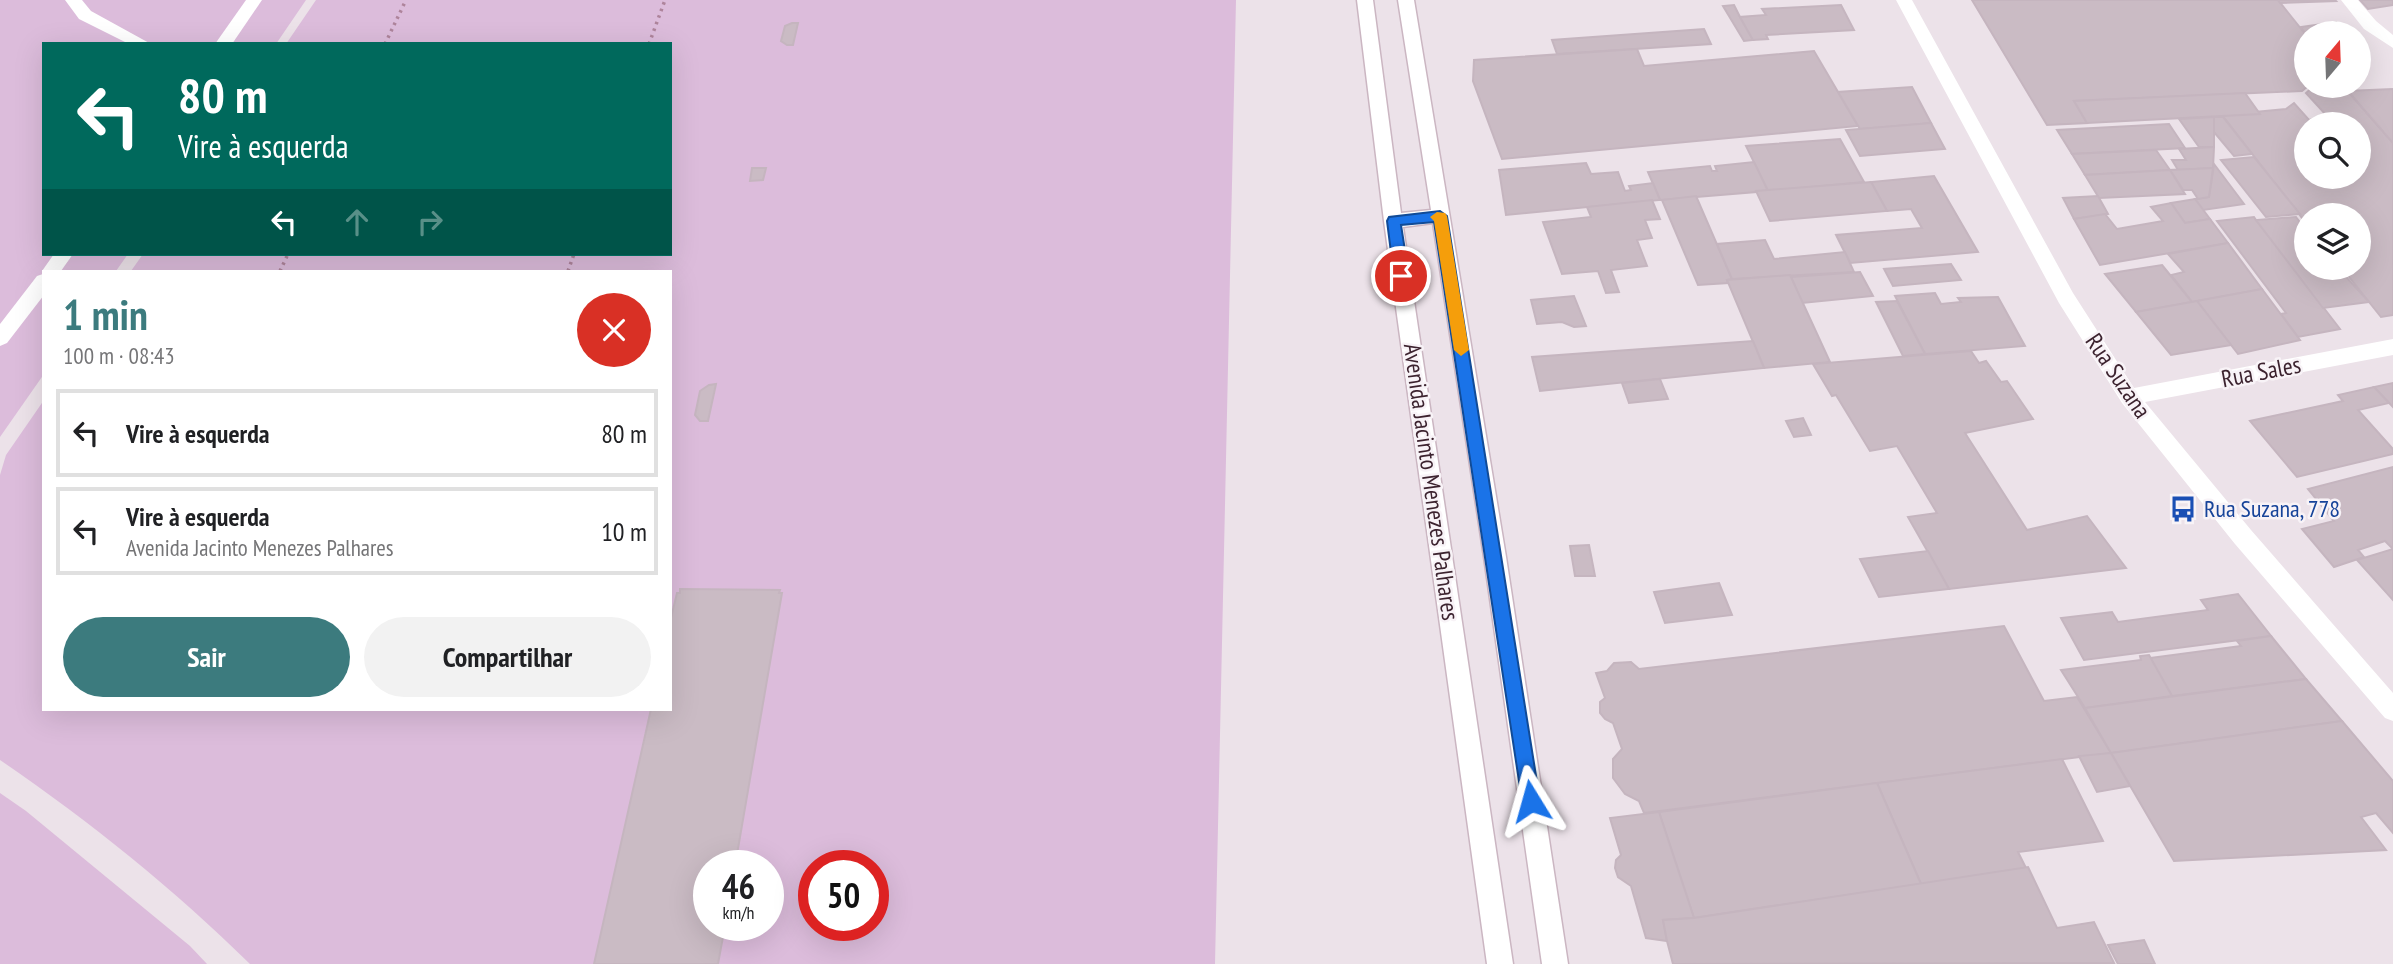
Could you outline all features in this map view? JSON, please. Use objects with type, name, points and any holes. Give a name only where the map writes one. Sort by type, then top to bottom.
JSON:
[{"type":"main road","points":[[74,0],[85,15],[139,42]]},
{"type":"main road","points":[[224,42],[254,0]]},
{"type":"main road","name":"Avenida Jacinto Menezes Palhares","points":[[1365,0],[1500,964]]},
{"type":"main road","name":"Avenida Jacinto Menezes Palhares","points":[[1406,0],[1555,964]]},
{"type":"main road","name":"Rua Suzana","points":[[1904,0],[2066,298],[2129,397],[2202,488],[2393,710]]},
{"type":"main road","points":[[2349,0],[2370,25],[2393,43]]},
{"type":"main road","points":[[1394,221],[1440,216]]},
{"type":"main road","points":[[52,270],[62,256]]},
{"type":"main road","points":[[0,338],[42,284]]},
{"type":"main road","name":"Rua Sales","points":[[2129,397],[2393,347]]},
{"type":"path","points":[[386,42],[406,0]]},
{"type":"path","points":[[650,42],[665,0]]},
{"type":"shaded area","points":[[0,0],[306,0],[277,42],[42,42],[42,256],[127,256],[117,270],[42,270],[42,377],[0,437]]},
{"type":"shaded area","points":[[316,0],[1236,0],[1215,964],[250,964],[130,856],[0,760],[0,475],[6,455],[42,403],[42,711],[672,711],[672,270],[132,270],[142,256],[672,256],[672,42],[287,42]]},
{"type":"shaded area","points":[[0,793],[26,811],[190,946],[207,964],[0,964]]},
{"type":"building","points":[[1972,0],[2278,0],[2295,21],[2294,91],[2074,101],[2087,123],[2047,125]]},
{"type":"building","points":[[2278,0],[2335,0],[2336,1],[2280,3]]},
{"type":"building","points":[[2360,0],[2393,0],[2393,5],[2368,9]]},
{"type":"building","points":[[1734,5],[1753,40],[1744,41],[1723,6]]},
{"type":"building","points":[[1841,5],[1854,30],[1766,35],[1768,39],[1753,40],[1740,17],[1766,15],[1762,9]]},
{"type":"building","points":[[798,23],[793,45],[787,45],[781,41],[785,26]]},
{"type":"building","points":[[1704,29],[1711,44],[1557,54],[1552,40]]},
{"type":"building","points":[[1637,49],[1644,66],[1814,51],[1858,126],[1502,159],[1473,81],[1474,60]]},
{"type":"building","points":[[1912,87],[1931,123],[1860,129],[1838,92]]},
{"type":"building","points":[[2393,89],[2393,143],[2371,118],[2371,112],[2366,112],[2354,98],[2371,98],[2371,90]]},
{"type":"building","points":[[2245,93],[2260,114],[2087,123],[2074,101]]},
{"type":"building","points":[[2311,98],[2354,98],[2366,112],[2323,112]]},
{"type":"building","points":[[2294,103],[2302,112],[2294,112],[2294,189],[2371,189],[2371,118],[2393,143],[2393,315],[2381,317],[2352,280],[2371,280],[2371,203],[2294,203],[2294,208],[2222,115],[2286,109]]},
{"type":"building","points":[[2214,117],[2223,117],[2252,154],[2234,156],[2213,131]]},
{"type":"building","points":[[2214,117],[2214,147],[2199,147],[2179,119]]},
{"type":"building","points":[[1931,123],[1945,149],[1860,156],[1846,130]]},
{"type":"building","points":[[2169,124],[2185,148],[2072,154],[2057,130]]},
{"type":"building","points":[[1840,139],[1864,182],[1768,191],[1746,146]]},
{"type":"building","points":[[2214,147],[2213,168],[2178,170],[2172,160],[2186,160],[2179,149]]},
{"type":"building","points":[[2156,150],[2170,170],[2085,175],[2072,154]]},
{"type":"building","points":[[2254,157],[2294,207],[2294,215],[2266,217],[2221,160]]},
{"type":"building","points":[[1754,162],[1768,191],[1660,200],[1648,172],[1710,166],[1712,171],[1717,171],[1715,166]]},
{"type":"building","points":[[1586,163],[1591,174],[1618,172],[1625,191],[1631,190],[1629,186],[1653,183],[1660,200],[1506,215],[1499,170]]},
{"type":"building","points":[[2214,164],[2244,204],[2203,210],[2195,199],[2209,197]]},
{"type":"building","points":[[752,168],[766,168],[763,180],[750,181]]},
{"type":"building","points":[[2213,168],[2209,197],[2198,199],[2192,190],[2183,190],[2170,170]]},
{"type":"building","points":[[2170,170],[2185,194],[2099,198],[2085,175]]},
{"type":"building","points":[[1934,176],[1978,252],[1850,263],[1836,235],[1922,228],[1911,209],[1887,211],[1871,182]]},
{"type":"building","points":[[1871,182],[1887,211],[1770,221],[1756,191]]},
{"type":"building","points":[[1696,196],[1732,279],[1727,280],[1728,283],[1698,285],[1662,200]]},
{"type":"building","points":[[2098,196],[2108,214],[2074,219],[2063,198]]},
{"type":"building","points":[[2195,199],[2210,219],[2185,223],[2171,203]]},
{"type":"building","points":[[1652,200],[1660,219],[1645,220],[1652,238],[1637,240],[1647,266],[1611,270],[1619,292],[1606,293],[1598,271],[1562,274],[1543,222],[1591,217],[1587,207]]},
{"type":"building","points":[[2171,203],[2185,223],[2210,219],[2228,243],[2100,265],[2074,219],[2105,214],[2117,229],[2163,221],[2151,207]]},
{"type":"building","points":[[2254,217],[2294,269],[2294,280],[2302,280],[2340,329],[2298,337],[2281,314],[2286,313],[2217,221]]},
{"type":"building","points":[[2294,217],[2294,270],[2256,220]]},
{"type":"building","points":[[1765,240],[1774,259],[1845,252],[1854,272],[1732,279],[1717,244]]},
{"type":"building","points":[[2228,243],[2262,289],[2192,302],[2171,275],[2184,272],[2168,254]]},
{"type":"building","points":[[1951,264],[1961,280],[1893,286],[1884,269]]},
{"type":"building","points":[[2162,265],[2192,302],[2136,312],[2105,274]]},
{"type":"building","points":[[1860,272],[1873,296],[1802,303],[1791,277]]},
{"type":"building","points":[[1790,275],[1830,362],[1764,368],[1727,280]]},
{"type":"building","points":[[2302,280],[2349,280],[2369,302],[2323,308]]},
{"type":"building","points":[[2262,289],[2300,340],[2238,354],[2197,301]]},
{"type":"building","points":[[1935,293],[1941,304],[1961,302],[1958,298],[1998,297],[2025,346],[1925,354],[1895,296]]},
{"type":"building","points":[[1574,296],[1586,326],[1574,327],[1562,322],[1537,324],[1531,300]]},
{"type":"building","points":[[1897,301],[1925,354],[1903,356],[1876,302]]},
{"type":"building","points":[[2197,301],[2231,345],[2171,355],[2136,312]]},
{"type":"building","points":[[1753,341],[1764,368],[1540,391],[1532,357]]},
{"type":"building","points":[[1971,351],[1979,363],[1986,361],[2001,382],[2007,381],[2033,419],[1965,433],[2027,530],[2087,516],[2126,568],[1949,589],[1908,517],[1937,513],[1897,446],[1870,451],[1836,395],[1832,396],[1813,364]]},
{"type":"building","points":[[1660,379],[1668,399],[1629,403],[1622,383]]},
{"type":"building","points":[[2393,383],[2393,407],[2374,387]]},
{"type":"building","points":[[716,384],[708,421],[700,421],[695,415],[700,391]]},
{"type":"building","points":[[2374,387],[2389,403],[2358,410],[2393,449],[2393,454],[2297,477],[2250,421],[2343,401],[2338,395]]},
{"type":"building","points":[[1803,418],[1811,435],[1794,437],[1786,421]]},
{"type":"building","points":[[2393,467],[2393,549],[2385,541],[2358,550],[2364,557],[2334,567],[2302,529],[2334,521],[2308,489]]},
{"type":"building","points":[[1589,545],[1595,576],[1575,576],[1570,546]]},
{"type":"building","points":[[2393,549],[2393,600],[2357,560]]},
{"type":"building","points":[[1928,551],[1949,589],[1879,597],[1860,559]]},
{"type":"building","points":[[1719,583],[1732,615],[1665,623],[1654,592]]},
{"type":"building","points":[[680,589],[780,590],[779,593],[782,593],[738,850],[693,850],[693,941],[722,941],[718,964],[594,964],[651,711],[672,711],[672,614],[677,593],[680,593]]},
{"type":"building","points":[[2238,594],[2271,636],[2084,660],[2061,618],[2112,612],[2118,622],[2208,610],[2201,600]]},
{"type":"building","points":[[2004,626],[2044,701],[2077,697],[2111,753],[1644,813],[1639,801],[1625,794],[1613,778],[1613,759],[1622,749],[1613,723],[1600,713],[1600,702],[1605,698],[1596,673],[1607,671],[1614,663],[1631,662],[1639,669]]},
{"type":"building","points":[[2271,636],[2306,679],[2172,696],[2150,658],[2241,646],[2237,641]]},
{"type":"building","points":[[2149,655],[2172,696],[2085,708],[2061,670],[2141,660],[2140,656]]},
{"type":"building","points":[[2306,679],[2342,721],[2111,753],[2085,708]]},
{"type":"building","points":[[2342,721],[2393,781],[2393,833],[2376,813],[2361,817],[2386,850],[2174,861],[2111,753]]},
{"type":"building","points":[[2111,753],[2130,786],[2097,792],[2079,756]]},
{"type":"building","points":[[2062,759],[2103,841],[2018,852],[2026,868],[1921,884],[1877,783]]},
{"type":"building","points":[[1877,783],[1921,884],[1694,918],[1659,812]]},
{"type":"building","points":[[1659,812],[1694,918],[1663,920],[1667,941],[1646,938],[1631,886],[1618,877],[1615,868],[1616,860],[1621,855],[1610,818]]},
{"type":"building","points":[[2028,867],[2057,928],[2094,922],[2114,963],[1673,964],[1663,920],[1694,918]]},
{"type":"building","points":[[2144,940],[2155,964],[2118,964],[2108,945]]},
{"type":"slow traffic","points":[[1437,217],[1440,216],[1461,350]]},
{"type":"place","name":"Rua Suzana, 778","points":[[2183,509]]},
{"type":"route","points":[[1401,276],[1394,221],[1440,216],[1531,801]]}]
